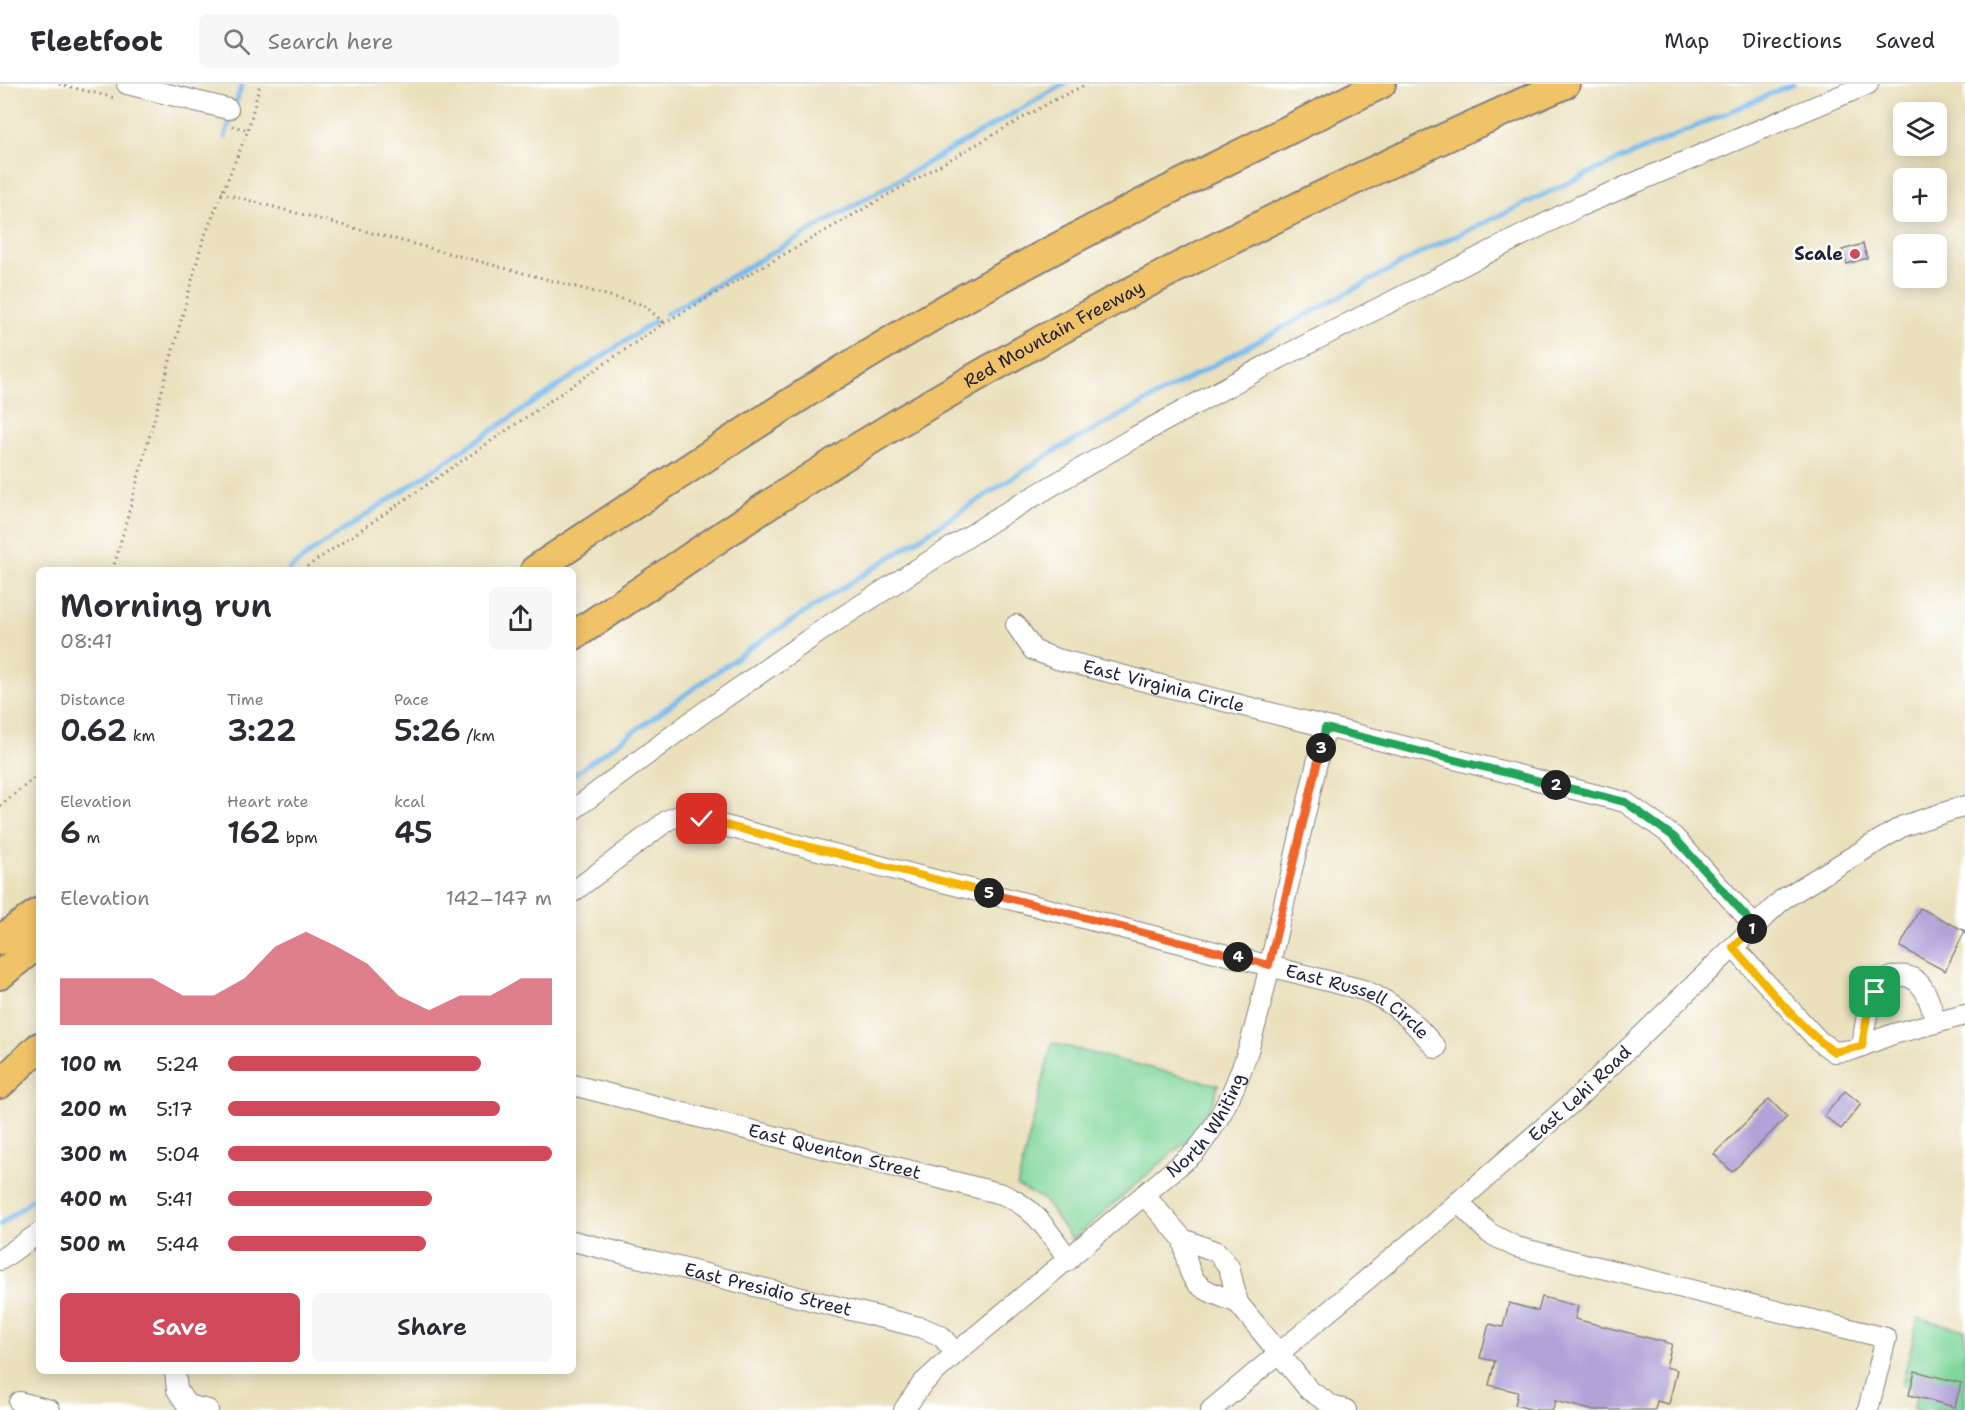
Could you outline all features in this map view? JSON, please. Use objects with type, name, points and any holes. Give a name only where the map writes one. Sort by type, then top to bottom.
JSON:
[{"type":"highway","points":[[539,567],[798,396],[950,307],[1150,198],[1381,84]]},
{"type":"highway","name":"Red Mountain Freeway","points":[[576,634],[853,450],[986,372],[1187,261],[1438,139],[1564,84]]},
{"type":"highway","points":[[0,940],[36,914]]},
{"type":"highway","points":[[0,975],[36,945]]},
{"type":"highway","points":[[0,1084],[36,1050]]},
{"type":"street","points":[[127,84],[231,118]]},
{"type":"street","points":[[576,808],[700,715],[819,632],[1002,515],[1144,431],[1280,357],[1580,206],[1868,84]]},
{"type":"street","name":"East Virginia Circle","points":[[1016,626],[1033,650],[1057,659],[1625,802],[1674,837],[1755,926]]},
{"type":"street","name":"North Whiting","points":[[904,1410],[922,1384],[956,1353],[1195,1152],[1212,1132],[1227,1108],[1239,1079],[1269,965],[1325,728]]},
{"type":"street","name":"East Lehi Road","points":[[1211,1410],[1575,1100],[1783,899],[1903,826],[1965,806]]},
{"type":"street","name":"East Russell Circle","points":[[576,890],[668,820],[682,815],[1363,990],[1383,998],[1412,1019],[1436,1048]]},
{"type":"street","points":[[1733,947],[1818,1040],[1834,1052],[1862,1046],[1965,1015]]},
{"type":"street","points":[[1862,1046],[1868,1010],[1875,992],[1893,976],[1905,975],[1917,980],[1929,997],[1936,1023]]},
{"type":"street","name":"East Quenton Street","points":[[576,1086],[1002,1194],[1023,1203],[1035,1215],[1069,1260]]},
{"type":"street","points":[[1144,1195],[1183,1239],[1217,1252],[1229,1267],[1238,1303],[1309,1390],[1334,1407],[1346,1410]]},
{"type":"street","points":[[1458,1202],[1489,1233],[1516,1247],[1886,1338],[1868,1410]]},
{"type":"street","points":[[0,1260],[36,1235]]},
{"type":"street","points":[[1183,1239],[1188,1272],[1200,1289],[1238,1303]]},
{"type":"street","name":"East Presidio Street","points":[[576,1242],[923,1328],[942,1336],[956,1353]]},
{"type":"street","points":[[175,1374],[177,1390],[187,1405],[208,1410]]},
{"type":"street","points":[[19,1402],[50,1410]]},
{"type":"path","points":[[114,567],[203,240],[248,130],[260,84]]},
{"type":"path","points":[[306,567],[664,323],[1054,100],[1087,84]]},
{"type":"path","points":[[231,118],[248,130]]},
{"type":"path","points":[[221,193],[644,305],[664,323]]},
{"type":"path","points":[[0,806],[36,776]]},
{"type":"green space","points":[[1052,1043],[1218,1085],[1214,1100],[1194,1134],[1072,1240],[1043,1199],[1017,1186]]},
{"type":"green space","points":[[1918,1318],[1965,1330],[1965,1410],[1913,1410],[1918,1389],[1902,1385]]},
{"type":"building","name":"Scale","points":[[1863,244],[1867,258],[1847,264],[1842,250]]},
{"type":"building","points":[[1920,908],[1965,931],[1945,971],[1900,947]]},
{"type":"building","points":[[1845,1091],[1861,1104],[1841,1129],[1824,1116]]},
{"type":"building","points":[[1769,1099],[1787,1117],[1732,1172],[1714,1154]]},
{"type":"building","points":[[1542,1297],[1578,1306],[1575,1319],[1672,1344],[1666,1367],[1677,1370],[1669,1404],[1657,1401],[1655,1410],[1591,1410],[1555,1401],[1553,1410],[1533,1410],[1515,1405],[1518,1392],[1489,1385],[1495,1361],[1480,1358],[1489,1324],[1503,1327],[1509,1303],[1538,1311]]},
{"type":"building","points":[[1915,1371],[1961,1383],[1955,1407],[1909,1395]]},
{"type":"waterway","points":[[225,137],[242,84]]},
{"type":"waterway","points":[[666,314],[1064,84]]},
{"type":"waterway","points":[[576,773],[750,648],[1051,453],[1428,249],[1596,170],[1793,84]]},
{"type":"waterway","points":[[293,567],[314,550],[655,321]]},
{"type":"waterway","points":[[0,1225],[36,1196]]},
{"type":"place","name":"Scale","points":[[1855,254]]},
{"type":"route","points":[[702,819],[1269,965],[1325,728],[1625,802],[1674,837],[1755,926],[1733,947],[1794,1016],[1834,1052],[1852,1050],[1862,1046],[1868,1010],[1875,992]]}]
